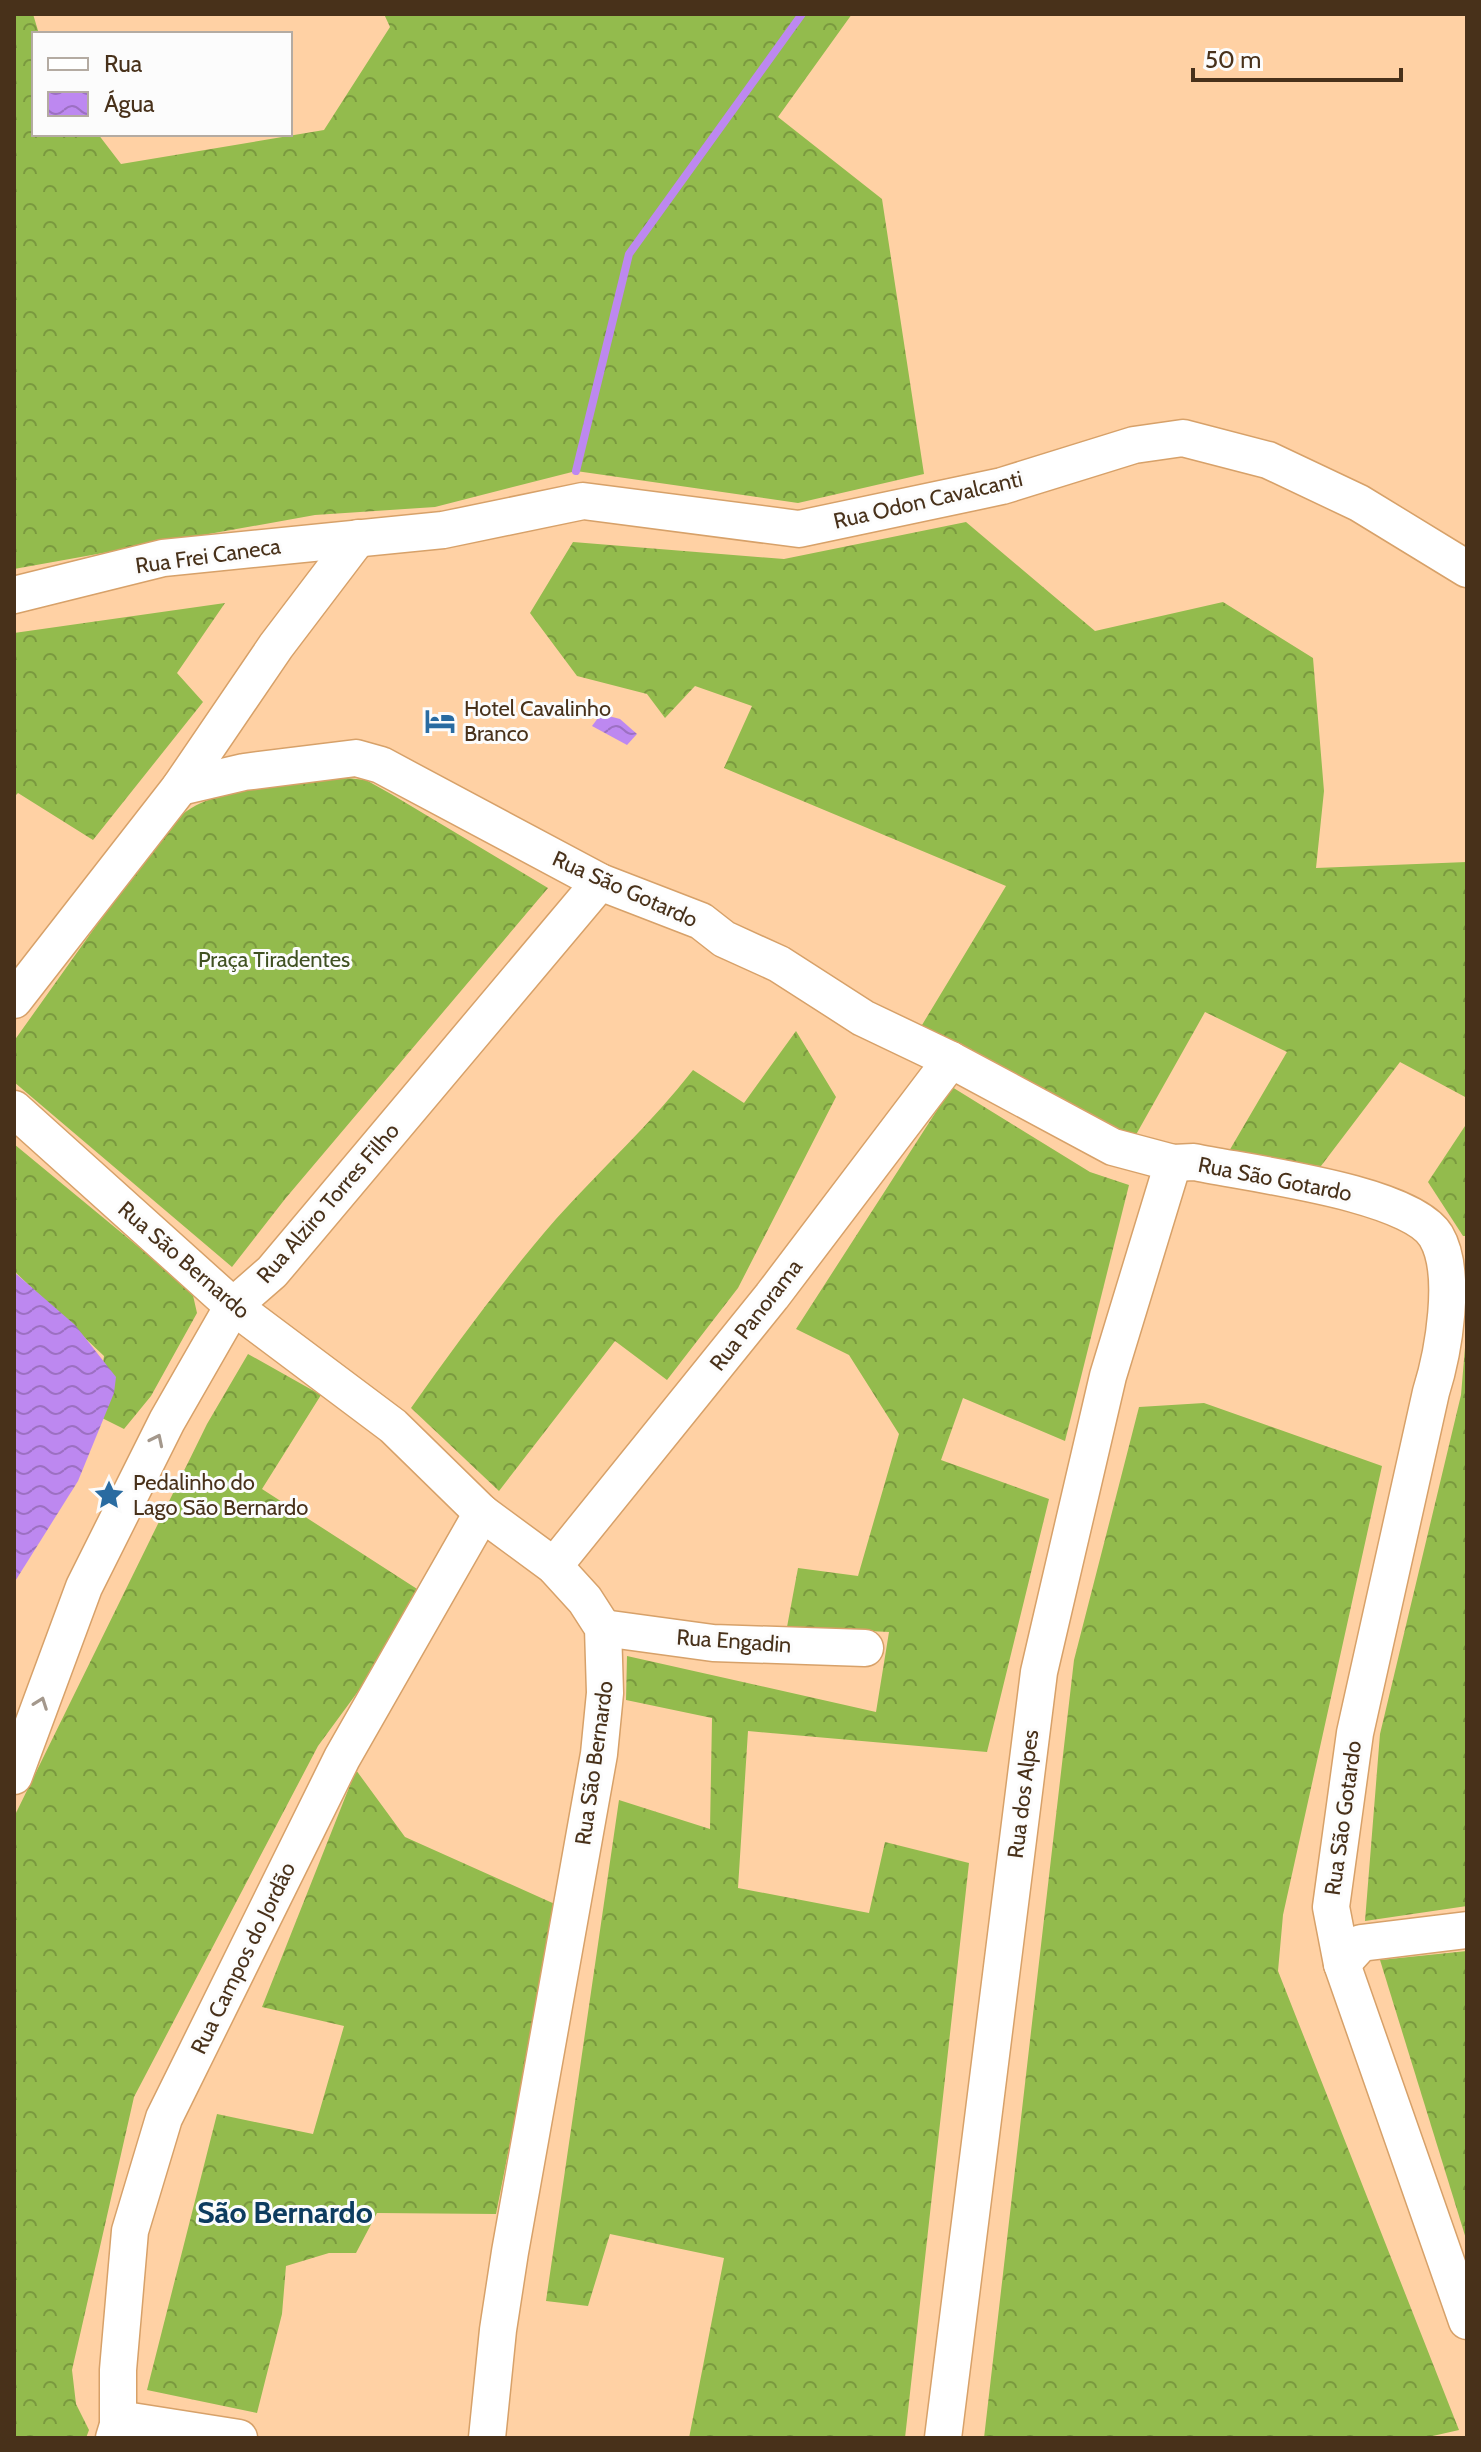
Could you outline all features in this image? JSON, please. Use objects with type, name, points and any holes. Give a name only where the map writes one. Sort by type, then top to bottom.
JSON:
[{"type":"street","name":"Rua Odon Cavalcanti","points":[[358,538],[443,530],[583,501],[799,529],[1002,486],[1134,445],[1183,438],[1268,460],[1359,503],[1467,569]]},
{"type":"street","name":"Rua Frei Caneca","points":[[14,595],[163,558],[358,538]]},
{"type":"street","points":[[14,1000],[180,787],[276,646],[358,538]]},
{"type":"street","name":"Rua São Gotardo","points":[[180,787],[244,772],[356,758],[381,765],[600,882],[701,921],[724,939],[779,964],[863,1018],[951,1060],[1113,1147],[1173,1163],[1194,1162],[1369,1199],[1422,1224],[1436,1235],[1444,1258],[1447,1309],[1442,1359],[1431,1392],[1355,1733],[1331,1907],[1342,1964],[1467,2321]]},
{"type":"street","name":"Rua Alziro Torres Filho","points":[[14,1776],[84,1587],[167,1421],[233,1306],[272,1272],[600,882]]},
{"type":"street","name":"Rua Panorama","points":[[554,1566],[772,1296],[951,1060]]},
{"type":"street","name":"Rua São Bernardo","points":[[14,1109],[233,1306],[393,1426],[482,1513],[554,1566],[585,1600],[603,1628],[605,1693],[599,1754],[500,2318],[487,2438]]},
{"type":"street","name":"Rua dos Alpes","points":[[943,2438],[1039,1672],[1108,1376],[1173,1163]]},
{"type":"street","name":"Rua Campos do Jordão","points":[[116,2432],[130,2231],[164,2118],[342,1758],[482,1513]]},
{"type":"street","name":"Rua Engadin","points":[[603,1628],[713,1643],[865,1648]]},
{"type":"street","points":[[1342,1964],[1361,1943],[1467,1930]]},
{"type":"street","points":[[116,2432],[131,2421],[239,2438]]},
{"type":"green space","points":[[14,14],[33,14],[38,32],[32,32],[32,136],[100,136],[121,164],[324,130],[390,27],[384,14],[852,14],[778,117],[882,199],[924,474],[798,503],[576,471],[435,507],[315,515],[14,569]]},
{"type":"green space","points":[[966,522],[1095,631],[1223,602],[1313,658],[1324,791],[1316,868],[1467,862],[1467,1098],[1400,1062],[1321,1166],[1225,1158],[1287,1052],[1205,1012],[1133,1140],[919,1030],[1006,886],[724,768],[752,706],[695,686],[665,718],[647,694],[577,676],[530,613],[573,542],[784,559]]},
{"type":"green space","points":[[225,603],[177,673],[203,702],[93,840],[18,793],[14,797],[14,633]]},
{"type":"green space","name":"Praça Tiradentes","points":[[347,778],[366,780],[548,888],[285,1199],[232,1267],[14,1082],[14,1041],[165,829],[182,814],[218,796],[254,786]]},
{"type":"green space","points":[[796,1031],[836,1097],[738,1288],[667,1380],[615,1341],[499,1491],[411,1408],[537,1242],[693,1070],[744,1103]]},
{"type":"green space","points":[[952,1087],[1090,1172],[1129,1185],[1065,1441],[963,1398],[941,1460],[1049,1499],[987,1752],[748,1731],[738,1888],[869,1913],[885,1842],[969,1863],[905,2438],[689,2438],[724,2258],[610,2234],[588,2306],[546,2301],[619,1800],[710,1829],[712,1718],[626,1700],[627,1656],[876,1712],[889,1632],[787,1627],[798,1568],[858,1576],[899,1434],[849,1355],[796,1329]]},
{"type":"green space","points":[[1467,1123],[1467,1236],[1463,1236],[1428,1182]]},
{"type":"green space","points":[[14,1144],[192,1291],[197,1313],[151,1396],[124,1429],[96,1415],[104,1356],[14,1271]]},
{"type":"green space","points":[[1467,1324],[1467,1906],[1365,1921],[1380,1734],[1461,1395]]},
{"type":"green space","points":[[248,1354],[321,1395],[262,1489],[428,1596],[318,1746],[134,2097],[72,2370],[76,2404],[89,2430],[86,2438],[14,2438],[14,1817],[207,1424]]},
{"type":"green space","points":[[1204,1403],[1382,1466],[1283,1915],[1278,1971],[1459,2430],[1424,2438],[984,2438],[1074,1660],[1139,1407]]},
{"type":"green space","points":[[356,1770],[405,1837],[557,1905],[496,2214],[377,2213],[356,2253],[329,2253],[286,2266],[282,2314],[257,2413],[147,2390],[217,2114],[313,2134],[344,2026],[262,2007]]},
{"type":"green space","points":[[1467,1951],[1467,2242],[1380,1960]]},
{"type":"water","points":[[601,714],[620,719],[637,734],[627,745],[592,726]]},
{"type":"water","points":[[14,1272],[75,1325],[116,1377],[114,1393],[78,1481],[14,1583]]},
{"type":"waterway","points":[[576,471],[629,254],[802,14]]},
{"type":"place","name":"Hotel Cavalinho Branco","points":[[440,721]]},
{"type":"place","name":"Pedalinho do Lago São Bernardo","points":[[109,1495]]},
{"type":"district","name":"São Bernardo","points":[[285,2212]]}]
